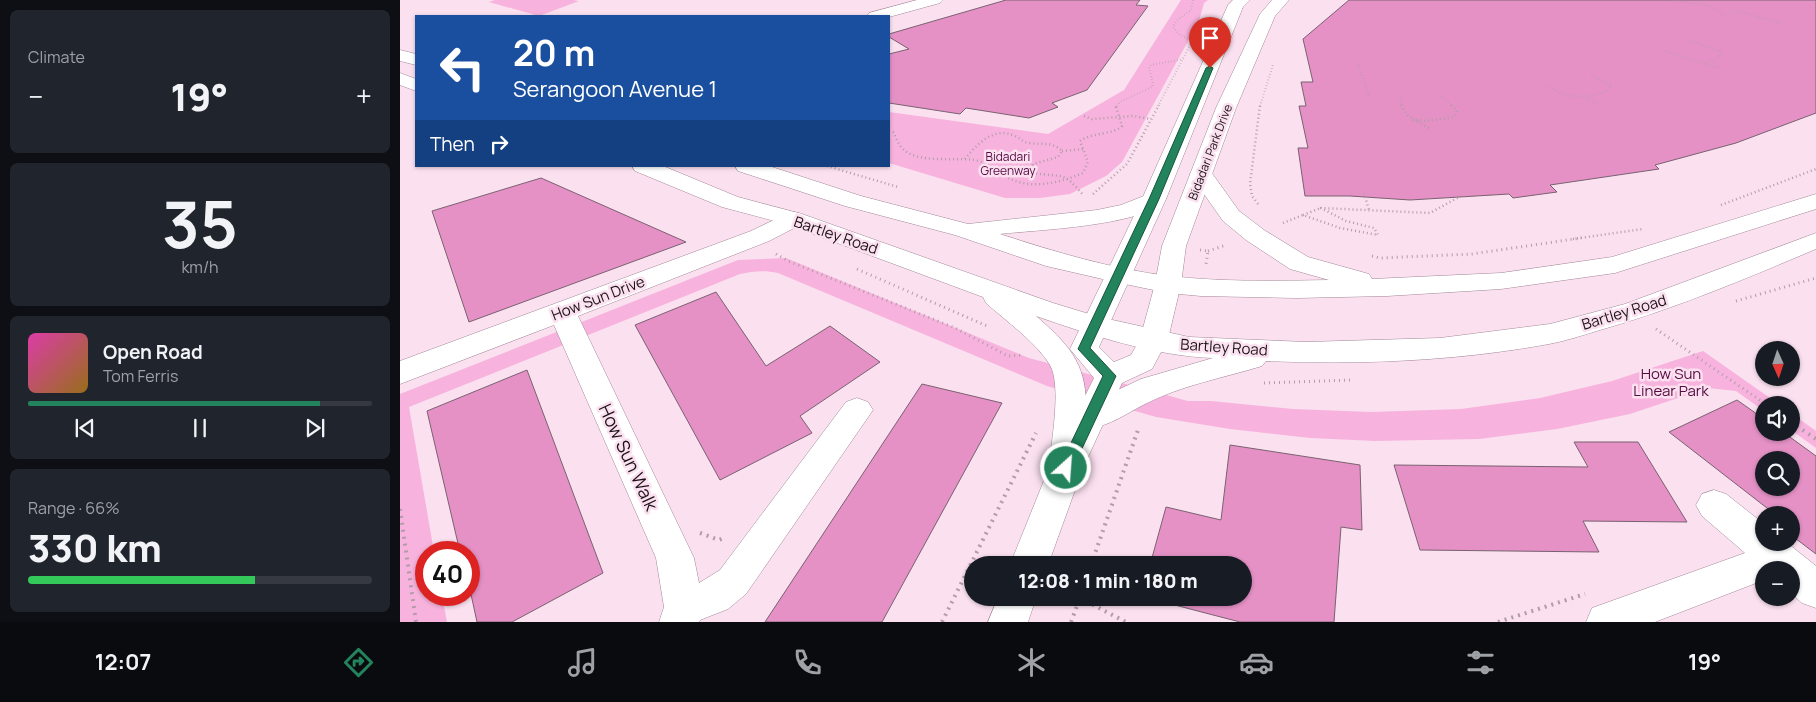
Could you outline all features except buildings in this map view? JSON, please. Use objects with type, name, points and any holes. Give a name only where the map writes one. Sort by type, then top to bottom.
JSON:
[{"type":"main road","points":[[879,15],[935,0]]},
{"type":"main road","points":[[1032,556],[1066,468],[1110,376],[1084,349],[1120,275],[1134,238],[1154,199],[1236,5],[1242,0]]},
{"type":"main road","name":"Bidadari Park Drive","points":[[1110,376],[1142,362],[1154,340],[1168,284],[1174,246],[1226,108],[1268,14],[1281,0]]},
{"type":"main road","points":[[400,55],[415,60]]},
{"type":"main road","name":"Bartley Road","points":[[646,167],[730,202],[794,220],[1095,326],[1189,347],[1306,352],[1440,348],[1550,334],[1634,311],[1708,284],[1816,240]]},
{"type":"main road","points":[[749,167],[853,201],[964,230],[1056,260],[1168,284],[1201,287],[1298,289],[1388,287],[1501,281],[1615,265],[1816,201]]},
{"type":"main road","points":[[1201,174],[1231,216],[1254,235],[1299,263],[1388,287]]},
{"type":"main road","points":[[964,230],[1097,217],[1128,211],[1154,199]]},
{"type":"main road","name":"How Sun Drive","points":[[400,373],[760,236],[794,220]]},
{"type":"main road","points":[[986,288],[1056,352],[1065,365],[1070,386],[1066,468]]},
{"type":"main road","name":"How Sun Walk","points":[[562,311],[675,558],[682,614],[714,596],[733,582],[857,410]]},
{"type":"main road","points":[[1091,417],[1152,387],[1236,362],[1306,352]]},
{"type":"main road","points":[[1714,504],[1816,590]]},
{"type":"main road","points":[[1606,622],[1777,558]]},
{"type":"path","points":[[1192,41],[1180,35],[1173,27],[1176,21],[1191,10],[1193,0]]},
{"type":"path","points":[[1672,0],[1711,6],[1725,16]]},
{"type":"path","points":[[1733,10],[1781,22]]},
{"type":"path","points":[[1078,201],[1087,199],[1127,164],[1200,26]]},
{"type":"path","points":[[1688,40],[1720,51],[1721,54],[1716,60],[1704,64]]},
{"type":"path","points":[[1664,51],[1719,68]]},
{"type":"path","points":[[890,131],[893,132],[904,150],[932,159],[965,159],[983,162],[1012,180],[1028,183],[1045,184],[1068,180],[1083,173],[1088,162],[1080,141],[1083,137],[1118,130],[1122,126],[1116,107],[1120,102],[1152,88],[1154,83],[1149,68],[1152,65],[1183,60]]},
{"type":"path","points":[[1261,207],[1252,196],[1250,184],[1260,104],[1274,62]]},
{"type":"path","points":[[1358,64],[1371,101]]},
{"type":"path","points":[[1549,87],[1578,99],[1587,99],[1611,89],[1611,86],[1604,81],[1590,74]]},
{"type":"path","points":[[1412,120],[1426,121],[1454,116],[1457,111],[1440,94]]},
{"type":"path","points":[[1400,98],[1401,109],[1412,120],[1430,129]]},
{"type":"path","points":[[1587,99],[1598,104]]},
{"type":"path","points":[[1084,116],[1092,120],[1133,116],[1151,119]]},
{"type":"path","points":[[965,159],[978,142],[999,133],[1016,136],[1019,140],[1026,143],[1050,142],[1058,145],[1062,151]]},
{"type":"path","points":[[1062,151],[1084,149]]},
{"type":"path","points":[[1062,151],[1058,157],[1033,164],[1031,169],[1034,173],[1043,176],[1054,174],[1068,180],[1087,199]]},
{"type":"path","points":[[830,167],[904,189]]},
{"type":"path","points":[[1713,208],[1816,169]]},
{"type":"path","points":[[1364,193],[1369,210]]},
{"type":"path","points":[[1286,229],[1278,225],[1321,208],[1430,213],[1459,197]]},
{"type":"path","points":[[1303,215],[1345,232],[1378,236],[1374,228],[1346,221],[1321,208]]},
{"type":"path","points":[[1371,256],[1380,258],[1472,254],[1651,227]]},
{"type":"path","points":[[774,252],[788,261],[955,328],[1008,356],[1032,355]]},
{"type":"path","points":[[851,266],[992,328]]},
{"type":"path","points":[[1811,278],[1816,278]]},
{"type":"path","points":[[1655,328],[1755,397]]},
{"type":"path","points":[[1094,556],[1137,428],[1144,423]]},
{"type":"path","points":[[942,622],[1038,428]]},
{"type":"path","points":[[1800,428],[1816,439]]},
{"type":"path","points":[[400,509],[416,622]]},
{"type":"path","points":[[696,525],[700,534],[719,540],[727,536]]},
{"type":"path","points":[[1072,622],[1077,606]]},
{"type":"path","points":[[1095,606],[1126,622]]},
{"type":"green space","points":[[495,0],[579,1],[542,15],[489,2]]},
{"type":"green space","name":"Bidadari Greenway","points":[[1181,0],[1208,0],[1204,3],[1199,21],[1122,162],[1106,176],[1070,194],[1040,198],[1005,198],[890,163],[890,112],[1048,134],[1124,90]]},
{"type":"green space","name":"How Sun Linear Park","points":[[786,258],[1029,358],[1188,401],[1211,401],[1293,409],[1371,412],[1461,409],[1540,398],[1612,381],[1703,351],[1767,396],[1755,396],[1755,405],[1736,391],[1708,388],[1630,414],[1557,429],[1479,439],[1375,441],[1310,438],[1230,429],[1156,417],[1047,386],[778,273],[750,272],[740,274],[409,407],[432,541],[415,541],[415,606],[444,606],[447,622],[400,622],[400,394],[738,260]]},
{"type":"green space","points":[[1800,419],[1816,431],[1816,448],[1800,436]]},
{"type":"route","points":[[1066,468],[1110,376],[1084,349],[1120,275],[1134,238],[1154,199],[1210,68]]}]
